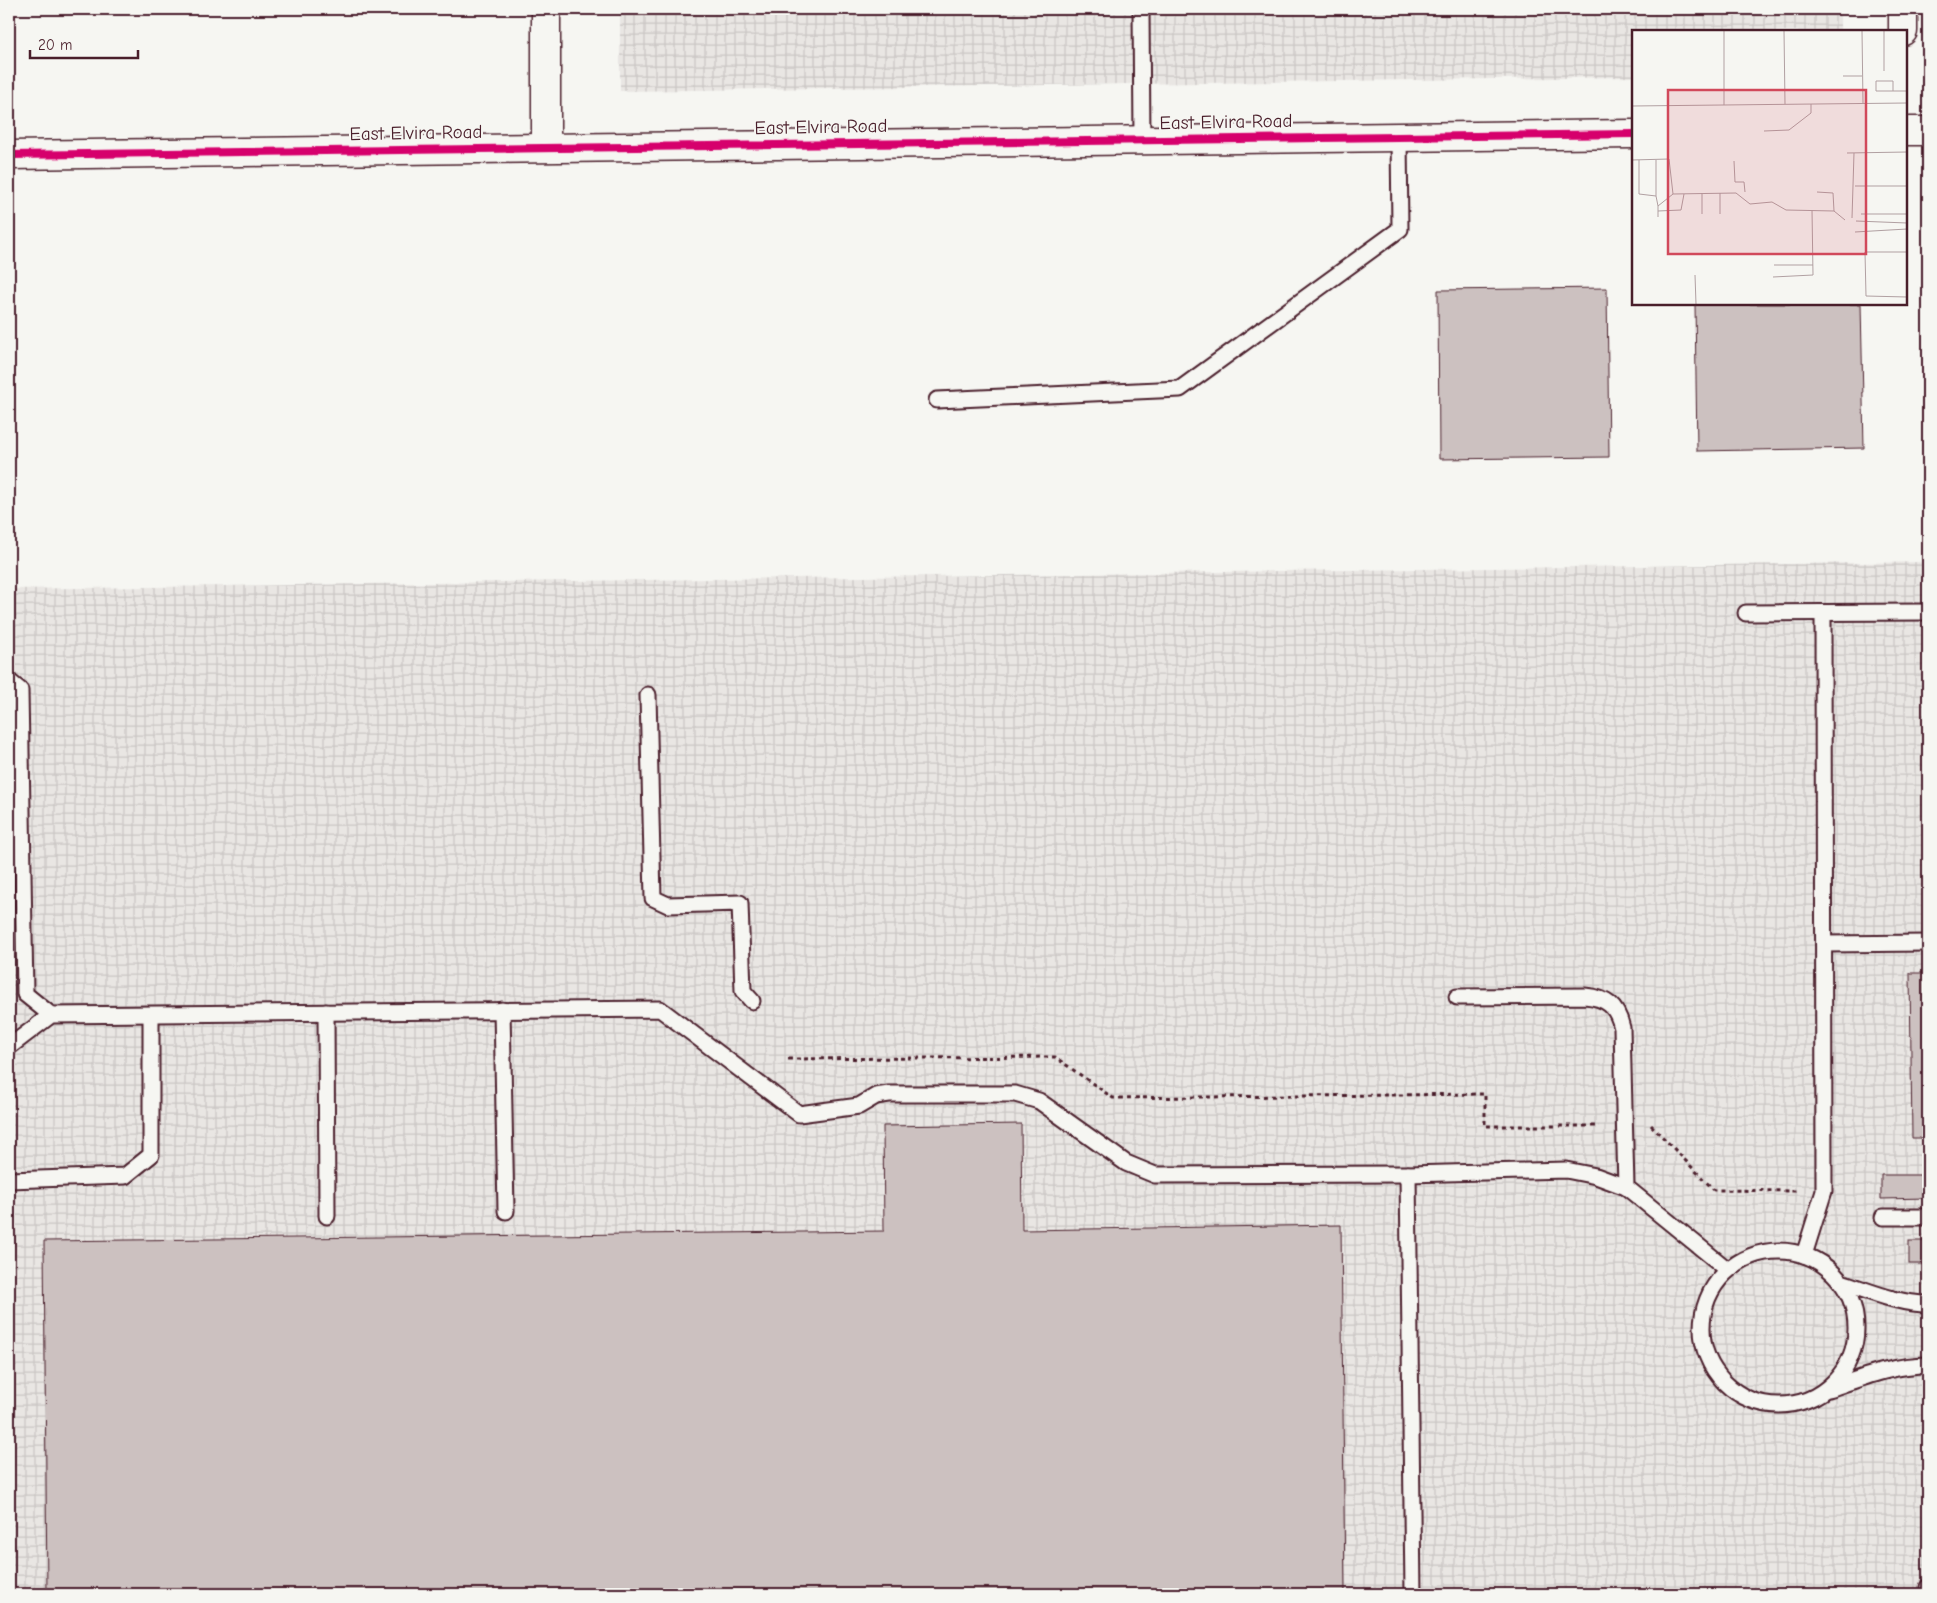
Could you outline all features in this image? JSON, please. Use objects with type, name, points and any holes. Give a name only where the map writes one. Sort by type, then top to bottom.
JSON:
[{"type":"street","points":[[546,9],[546,147]]},
{"type":"street","points":[[1903,9],[1903,30]]},
{"type":"street","points":[[1907,131],[1928,131]]},
{"type":"street","name":"East Elvira Road","points":[[9,155],[1632,134]]},
{"type":"lane","points":[[1141,9],[1142,140]]},
{"type":"lane","points":[[936,400],[1180,389],[1400,229],[1400,137]]},
{"type":"lane","points":[[1746,613],[1928,612]]},
{"type":"lane","points":[[1804,1255],[1824,1191],[1823,613]]},
{"type":"lane","points":[[9,681],[20,690],[25,994],[51,1015]]},
{"type":"lane","points":[[648,695],[653,898],[668,905],[740,903],[743,991],[752,1002]]},
{"type":"lane","points":[[1824,944],[1928,943]]},
{"type":"lane","points":[[1457,997],[1585,996],[1599,997],[1610,1004],[1619,1015],[1622,1028],[1626,1187]]},
{"type":"lane","points":[[9,1047],[51,1015],[660,1009],[799,1114],[859,1106],[876,1096],[889,1094],[1015,1094],[1039,1101],[1126,1163],[1155,1175],[1408,1174],[1566,1170],[1596,1176],[1626,1187],[1728,1270]]},
{"type":"lane","points":[[502,1010],[506,1211]]},
{"type":"lane","points":[[326,1012],[327,1216]]},
{"type":"lane","points":[[9,1180],[125,1176],[151,1155],[151,1015]]},
{"type":"lane","points":[[1408,1174],[1413,1594]]},
{"type":"lane","points":[[1883,1217],[1928,1217]]},
{"type":"lane","points":[[1825,1390],[1842,1373],[1853,1351],[1856,1327],[1852,1303],[1841,1282],[1823,1265],[1804,1255],[1777,1250],[1751,1256],[1728,1270],[1711,1290],[1702,1316],[1702,1342],[1712,1367],[1729,1387],[1753,1400],[1779,1405],[1803,1401],[1825,1390],[1878,1372],[1928,1365]]},
{"type":"lane","points":[[1841,1282],[1883,1296],[1928,1304]]},
{"type":"lane","points":[[1928,1587],[1928,1594]]},
{"type":"path","points":[[788,1059],[1055,1057],[1113,1098],[1485,1094],[1485,1126],[1652,1125],[1714,1190],[1824,1191]]},
{"type":"shaded area","points":[[620,9],[1840,9],[1840,30],[1632,30],[1632,77],[620,91]]},
{"type":"shaded area","points":[[1928,562],[1928,1594],[9,1594],[9,589]]},
{"type":"building","points":[[1607,288],[1609,457],[1439,459],[1438,290]]},
{"type":"building","points":[[1695,305],[1861,305],[1864,448],[1697,451]]},
{"type":"building","points":[[1910,973],[1928,973],[1928,1138],[1912,1138]]},
{"type":"building","points":[[1021,1124],[1022,1230],[1341,1225],[1345,1594],[47,1594],[44,1241],[884,1231],[883,1126]]},
{"type":"building","points":[[1881,1175],[1928,1175],[1928,1198],[1881,1199]]},
{"type":"building","points":[[1909,1241],[1928,1241],[1928,1264],[1909,1264]]},
{"type":"cycle path","points":[[9,155],[1632,134]]}]
